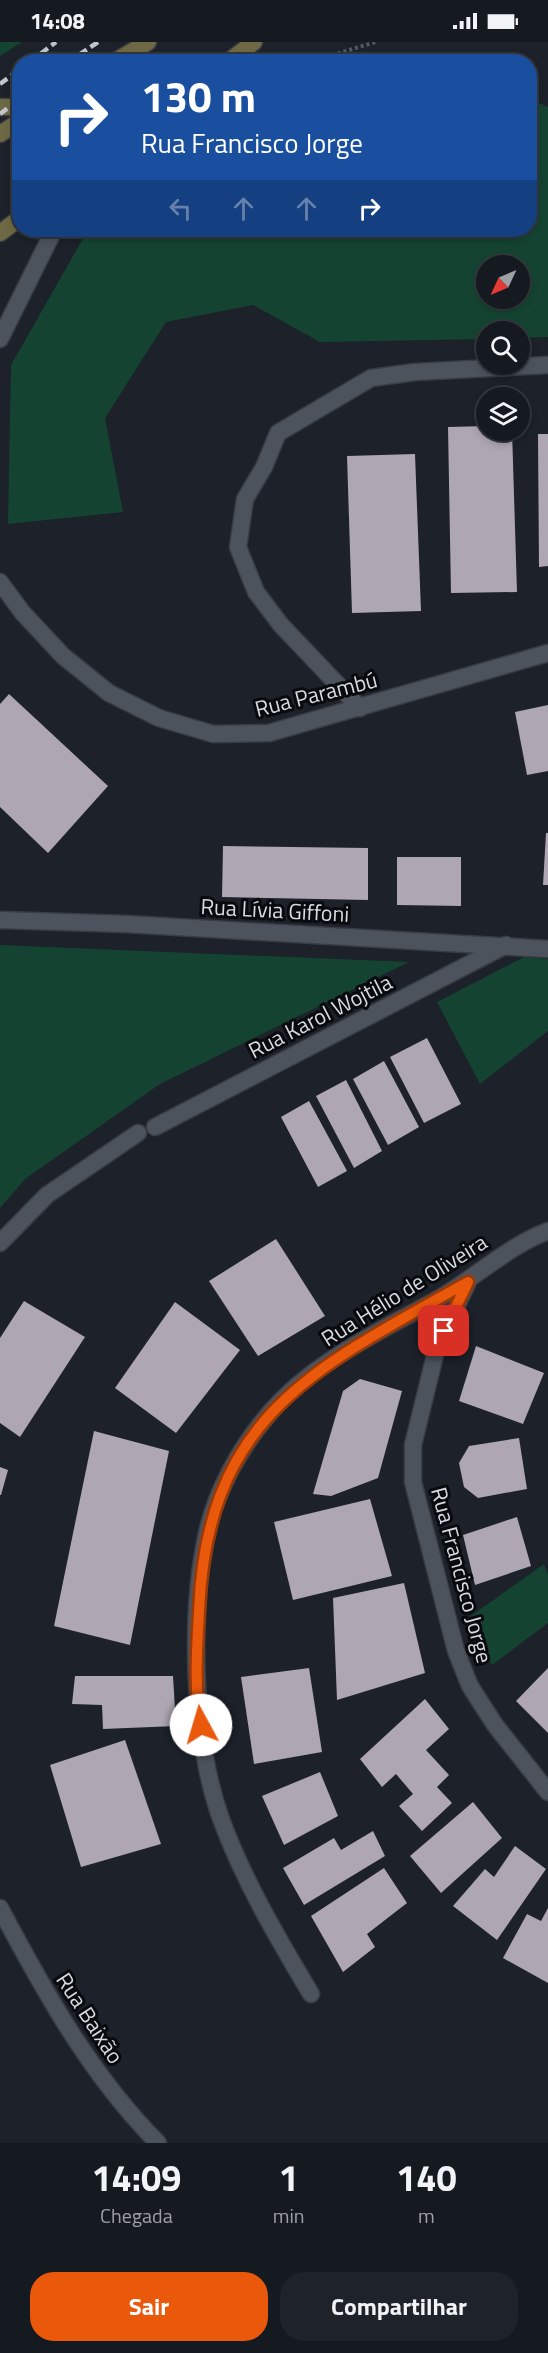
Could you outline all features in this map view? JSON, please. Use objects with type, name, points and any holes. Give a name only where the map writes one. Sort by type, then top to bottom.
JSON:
[{"type":"main road","points":[[128,54],[148,42]]},
{"type":"main road","points":[[238,54],[254,42]]},
{"type":"street","points":[[0,339],[51,237]]},
{"type":"street","points":[[360,708],[274,617],[256,592],[238,547],[245,499],[264,467],[278,433],[371,378],[415,372],[548,364]]},
{"type":"street","name":"Rua Parambú","points":[[0,582],[22,612],[63,656],[109,693],[159,718],[213,734],[269,733],[548,653]]},
{"type":"street","name":"Rua Lívia Giffoni","points":[[0,920],[127,924],[548,949]]},
{"type":"street","name":"Rua Karol Wojtila","points":[[155,1127],[506,945]]},
{"type":"street","points":[[0,1243],[47,1195],[138,1133]]},
{"type":"street","name":"Rua Hélio de Oliveira","points":[[311,1994],[268,1923],[240,1868],[220,1816],[207,1762],[197,1706],[197,1642],[200,1588],[207,1533],[222,1489],[243,1448],[269,1413],[289,1394],[325,1365],[468,1282],[510,1251],[548,1231]]},
{"type":"street","name":"Rua Francisco Jorge","points":[[468,1282],[437,1347],[413,1445],[413,1482],[456,1651],[470,1686],[495,1725],[548,1792]]},
{"type":"street","name":"Rua Baixão","points":[[0,1908],[37,1978],[112,2093],[158,2143]]},
{"type":"path","points":[[336,54],[376,42]]},
{"type":"green space","points":[[0,42],[22,42],[0,56]]},
{"type":"green space","points":[[537,102],[548,107],[548,337],[530,338],[530,321],[476,321],[476,339],[320,342],[253,305],[166,322],[105,418],[123,512],[8,524],[11,365],[84,237],[537,237]]},
{"type":"green space","points":[[0,945],[409,962],[160,1084],[25,1179],[0,1208]]},
{"type":"green space","points":[[524,957],[548,959],[548,1031],[480,1084],[437,1002]]},
{"type":"green space","points":[[544,1564],[548,1575],[548,1623],[492,1665],[468,1618]]},
{"type":"building","points":[[476,426],[476,441],[512,441],[517,592],[451,593],[448,427]]},
{"type":"building","points":[[538,434],[548,434],[548,566],[539,567]]},
{"type":"building","points":[[415,454],[421,611],[352,613],[347,456]]},
{"type":"building","points":[[9,694],[108,786],[48,853],[0,807],[0,704]]},
{"type":"building","points":[[548,705],[548,771],[527,775],[515,712]]},
{"type":"building","points":[[546,833],[548,833],[548,885],[543,885]]},
{"type":"building","points":[[223,846],[368,848],[368,900],[222,897]]},
{"type":"building","points":[[397,857],[461,857],[461,906],[397,905]]},
{"type":"building","points":[[427,1038],[461,1104],[424,1123],[390,1057]]},
{"type":"building","points":[[384,1061],[419,1127],[388,1145],[353,1079]]},
{"type":"building","points":[[346,1080],[382,1151],[354,1168],[316,1096]]},
{"type":"building","points":[[309,1101],[347,1171],[318,1187],[281,1117]]},
{"type":"building","points":[[276,1239],[325,1316],[258,1356],[209,1281]]},
{"type":"building","points":[[24,1301],[85,1337],[20,1437],[0,1423],[0,1338]]},
{"type":"building","points":[[175,1302],[240,1350],[176,1433],[115,1388]]},
{"type":"building","points":[[476,1346],[544,1373],[523,1424],[459,1401]]},
{"type":"building","points":[[360,1379],[402,1391],[378,1478],[331,1496],[313,1494],[343,1391]]},
{"type":"building","points":[[94,1431],[169,1451],[130,1645],[54,1626]]},
{"type":"building","points":[[519,1438],[527,1489],[478,1498],[464,1487],[459,1463],[469,1446]]},
{"type":"building","points":[[0,1467],[8,1470],[1,1495],[0,1495]]},
{"type":"building","points":[[370,1499],[392,1576],[293,1600],[274,1522]]},
{"type":"building","points":[[517,1517],[531,1566],[475,1585],[463,1535]]},
{"type":"building","points":[[404,1583],[425,1673],[337,1700],[333,1598]]},
{"type":"building","points":[[309,1668],[322,1752],[254,1764],[241,1677]]},
{"type":"building","points":[[548,1668],[548,1733],[516,1701]]},
{"type":"building","points":[[75,1676],[173,1676],[176,1726],[103,1729],[102,1705],[72,1704]]},
{"type":"building","points":[[425,1699],[449,1729],[426,1750],[449,1775],[437,1787],[452,1803],[422,1831],[399,1806],[413,1794],[396,1774],[382,1787],[360,1759]]},
{"type":"building","points":[[125,1740],[161,1844],[81,1867],[50,1765]]},
{"type":"building","points":[[320,1772],[338,1816],[284,1845],[262,1796]]},
{"type":"building","points":[[473,1802],[502,1838],[441,1893],[410,1856]]},
{"type":"building","points":[[373,1831],[385,1856],[304,1905],[283,1868],[334,1838],[341,1850]]},
{"type":"building","points":[[515,1846],[546,1869],[497,1940],[453,1906],[485,1869],[494,1877]]},
{"type":"building","points":[[384,1868],[407,1903],[367,1934],[375,1947],[343,1972],[311,1916]]},
{"type":"building","points":[[548,1908],[548,1983],[503,1958],[527,1914],[541,1921]]},
{"type":"railway","points":[[40,54],[56,42]]},
{"type":"railway","points":[[80,54],[98,42]]},
{"type":"railway","points":[[0,84],[12,75]]},
{"type":"railway","points":[[0,114],[12,105]]},
{"type":"route","points":[[201,1725],[197,1706],[197,1642],[200,1588],[207,1533],[222,1489],[243,1448],[269,1413],[295,1388],[325,1365],[468,1282],[444,1331]]}]
